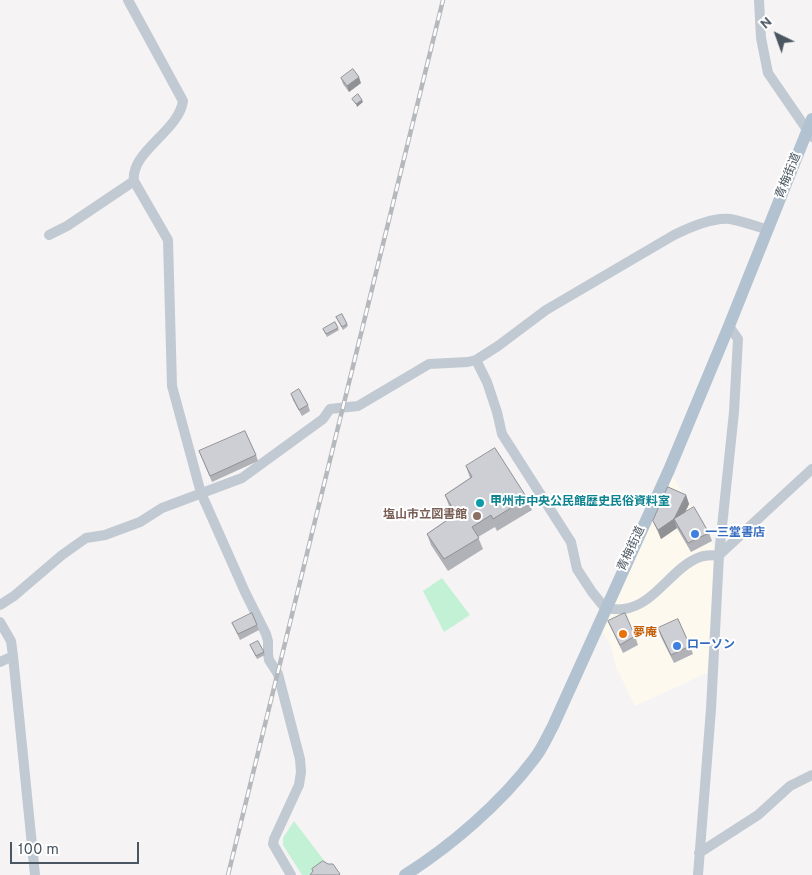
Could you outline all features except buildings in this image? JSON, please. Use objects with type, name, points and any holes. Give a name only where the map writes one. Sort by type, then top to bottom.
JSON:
[{"type":"main road","name":"青梅街道","points":[[405,875],[441,849],[483,814],[512,785],[534,759],[553,726],[669,470],[810,129]]},
{"type":"street","points":[[128,0],[183,101],[182,109],[169,128],[143,156],[133,175],[134,181],[168,240],[172,386],[201,493],[266,634],[269,660],[278,674],[300,759],[299,785],[274,838],[273,844],[291,875]]},
{"type":"street","points":[[759,0],[761,38],[768,73],[810,129]]},
{"type":"street","points":[[49,235],[67,226],[134,181]]},
{"type":"street","points":[[0,605],[14,596],[62,555],[86,538],[105,535],[140,522],[162,508],[242,478],[323,419],[330,409],[358,406],[429,364],[476,360],[546,310],[684,230],[720,219],[726,219],[768,230]]},
{"type":"street","points":[[698,875],[711,710],[719,555],[734,412],[738,339],[729,326]]},
{"type":"street","points":[[476,360],[487,382],[502,434],[571,542],[577,569],[605,608],[624,609],[632,607],[649,597],[686,564],[701,556],[719,555],[812,468]]},
{"type":"street","points":[[0,622],[11,641],[35,875]]},
{"type":"street","points":[[0,662],[13,656]]},
{"type":"street","points":[[699,853],[758,815],[790,786],[812,775]]},
{"type":"shaded area","points":[[669,470],[719,555],[707,673],[635,706],[616,667],[611,646],[597,626]]},
{"type":"green space","points":[[442,578],[470,615],[444,632],[423,591]]},
{"type":"green space","points":[[294,821],[329,867],[319,875],[302,875],[283,845],[283,838]]},
{"type":"railway","points":[[228,875],[443,0]]},
{"type":"place","name":"甲州市中央公民館歴史民俗資料室","points":[[480,503]]},
{"type":"place","name":"塩山市立図書館","points":[[477,516]]},
{"type":"place","name":"一三堂書店","points":[[695,534]]},
{"type":"place","name":"夢庵","points":[[623,634]]},
{"type":"place","name":"ローソン","points":[[677,646]]}]
